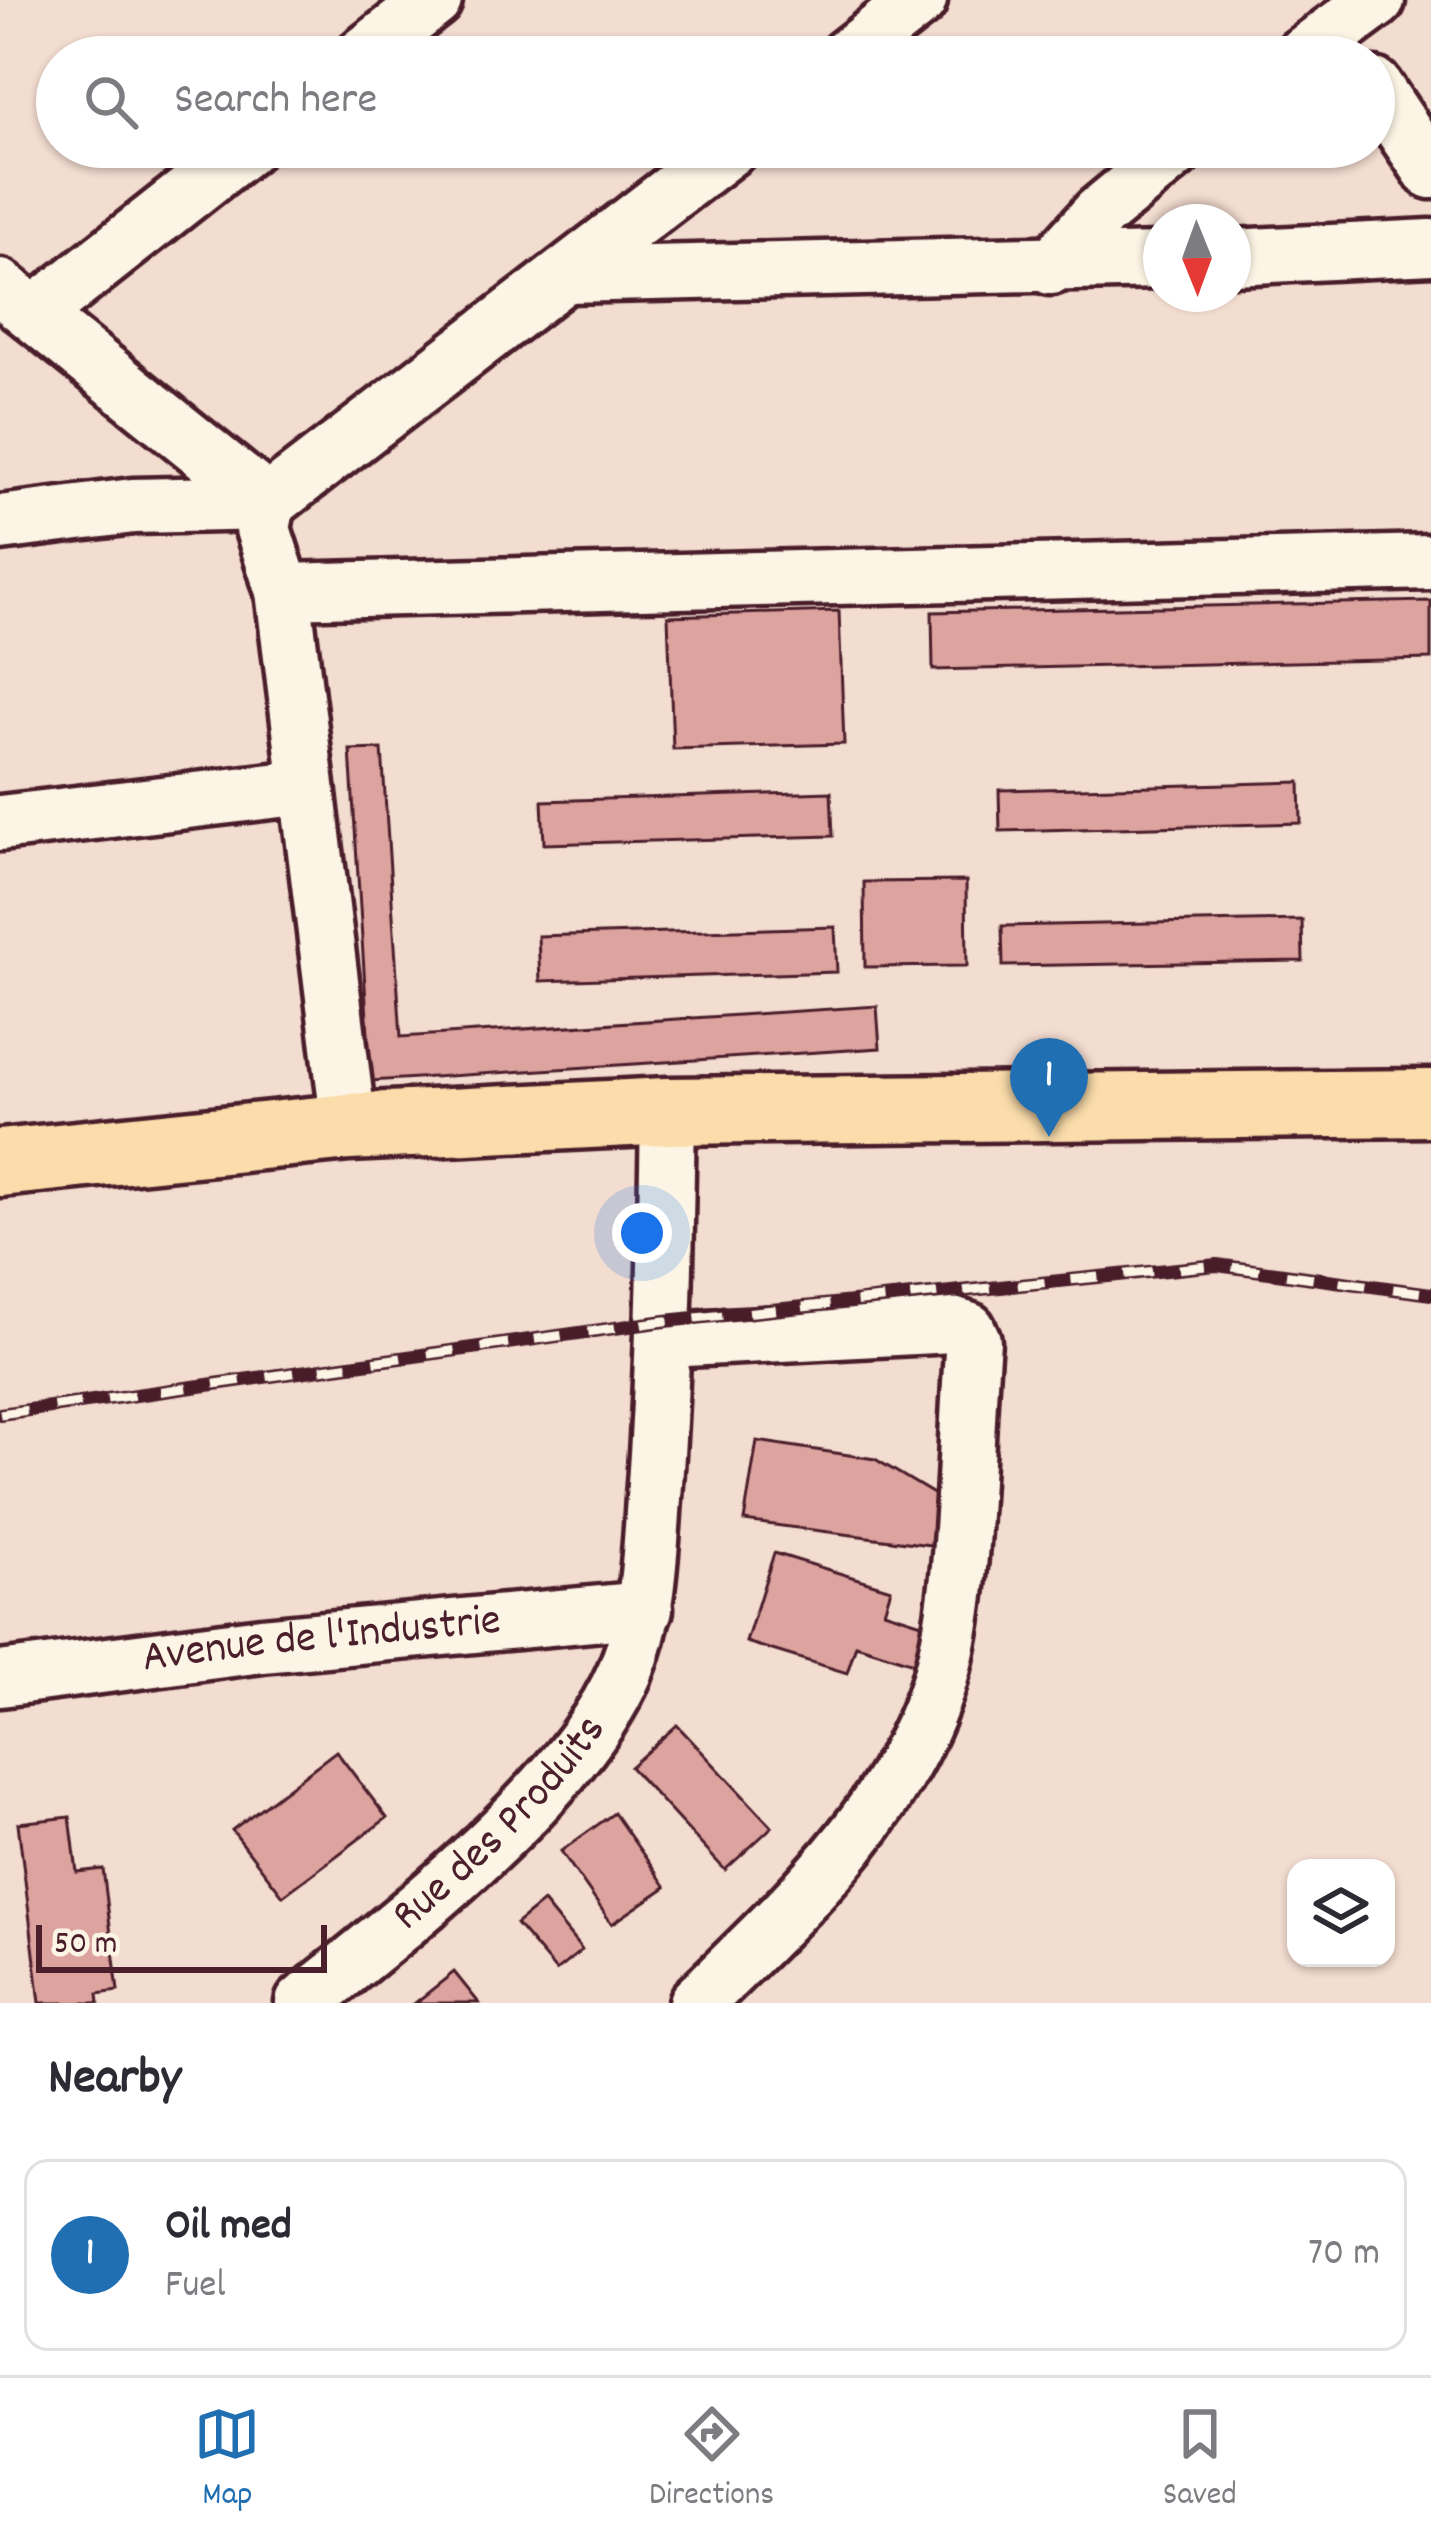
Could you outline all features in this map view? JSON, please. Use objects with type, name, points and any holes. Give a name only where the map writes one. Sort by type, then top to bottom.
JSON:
[{"type":"highway","points":[[0,1163],[349,1127],[668,1111],[1431,1103]]},
{"type":"street","points":[[388,36],[434,0]]},
{"type":"street","points":[[873,36],[920,0]]},
{"type":"street","points":[[1395,117],[1431,171]]},
{"type":"street","points":[[216,168],[17,301],[268,502]]},
{"type":"street","points":[[0,524],[133,506],[268,502],[704,168]]},
{"type":"street","points":[[1052,267],[1100,213],[1155,168]]},
{"type":"street","points":[[1251,256],[1431,247]]},
{"type":"street","points":[[568,275],[1143,262]]},
{"type":"street","points":[[268,502],[263,529],[283,591],[349,1127]]},
{"type":"street","points":[[283,591],[1431,562]]},
{"type":"street","points":[[0,823],[306,787]]},
{"type":"street","name":"Rue des Produits","points":[[303,2003],[516,1818],[596,1725],[625,1672],[645,1609],[666,1340],[668,1111]]},
{"type":"street","points":[[666,1340],[952,1325],[968,1330],[973,1341],[950,1618],[940,1677],[914,1742],[865,1825],[788,1914],[696,2003]]},
{"type":"street","name":"Avenue de l'Industrie","points":[[0,1679],[262,1645],[645,1609]]},
{"type":"building","points":[[1431,601],[1431,659],[933,670],[932,612]]},
{"type":"building","points":[[839,611],[844,744],[673,749],[668,616]]},
{"type":"building","points":[[382,749],[401,1037],[877,1006],[880,1048],[371,1081],[350,750]]},
{"type":"building","points":[[1300,782],[1301,823],[1000,831],[999,790]]},
{"type":"building","points":[[831,792],[833,836],[544,844],[542,801]]},
{"type":"building","points":[[966,881],[967,966],[865,967],[864,882]]},
{"type":"building","points":[[1302,920],[1303,961],[1003,966],[1002,926]]},
{"type":"building","points":[[835,927],[837,972],[540,981],[538,936]]},
{"type":"building","points":[[757,1441],[875,1459],[957,1508],[946,1547],[744,1521]]},
{"type":"building","points":[[774,1553],[891,1589],[884,1611],[947,1631],[936,1670],[856,1645],[847,1673],[746,1642]]},
{"type":"building","points":[[677,1725],[772,1827],[725,1870],[630,1767]]},
{"type":"building","points":[[336,1751],[387,1818],[283,1896],[232,1830]]},
{"type":"building","points":[[614,1813],[666,1887],[612,1924],[561,1851]]},
{"type":"building","points":[[70,1817],[77,1872],[103,1869],[118,1991],[98,1994],[99,2003],[40,2003],[18,1823]]},
{"type":"building","points":[[543,1902],[582,1950],[556,1971],[516,1924]]},
{"type":"building","points":[[454,1972],[479,2003],[415,2003]]},
{"type":"railway","points":[[0,1414],[665,1321],[1217,1265],[1431,1294]]},
{"type":"place","name":"Oil med","points":[[1049,1137]]}]
